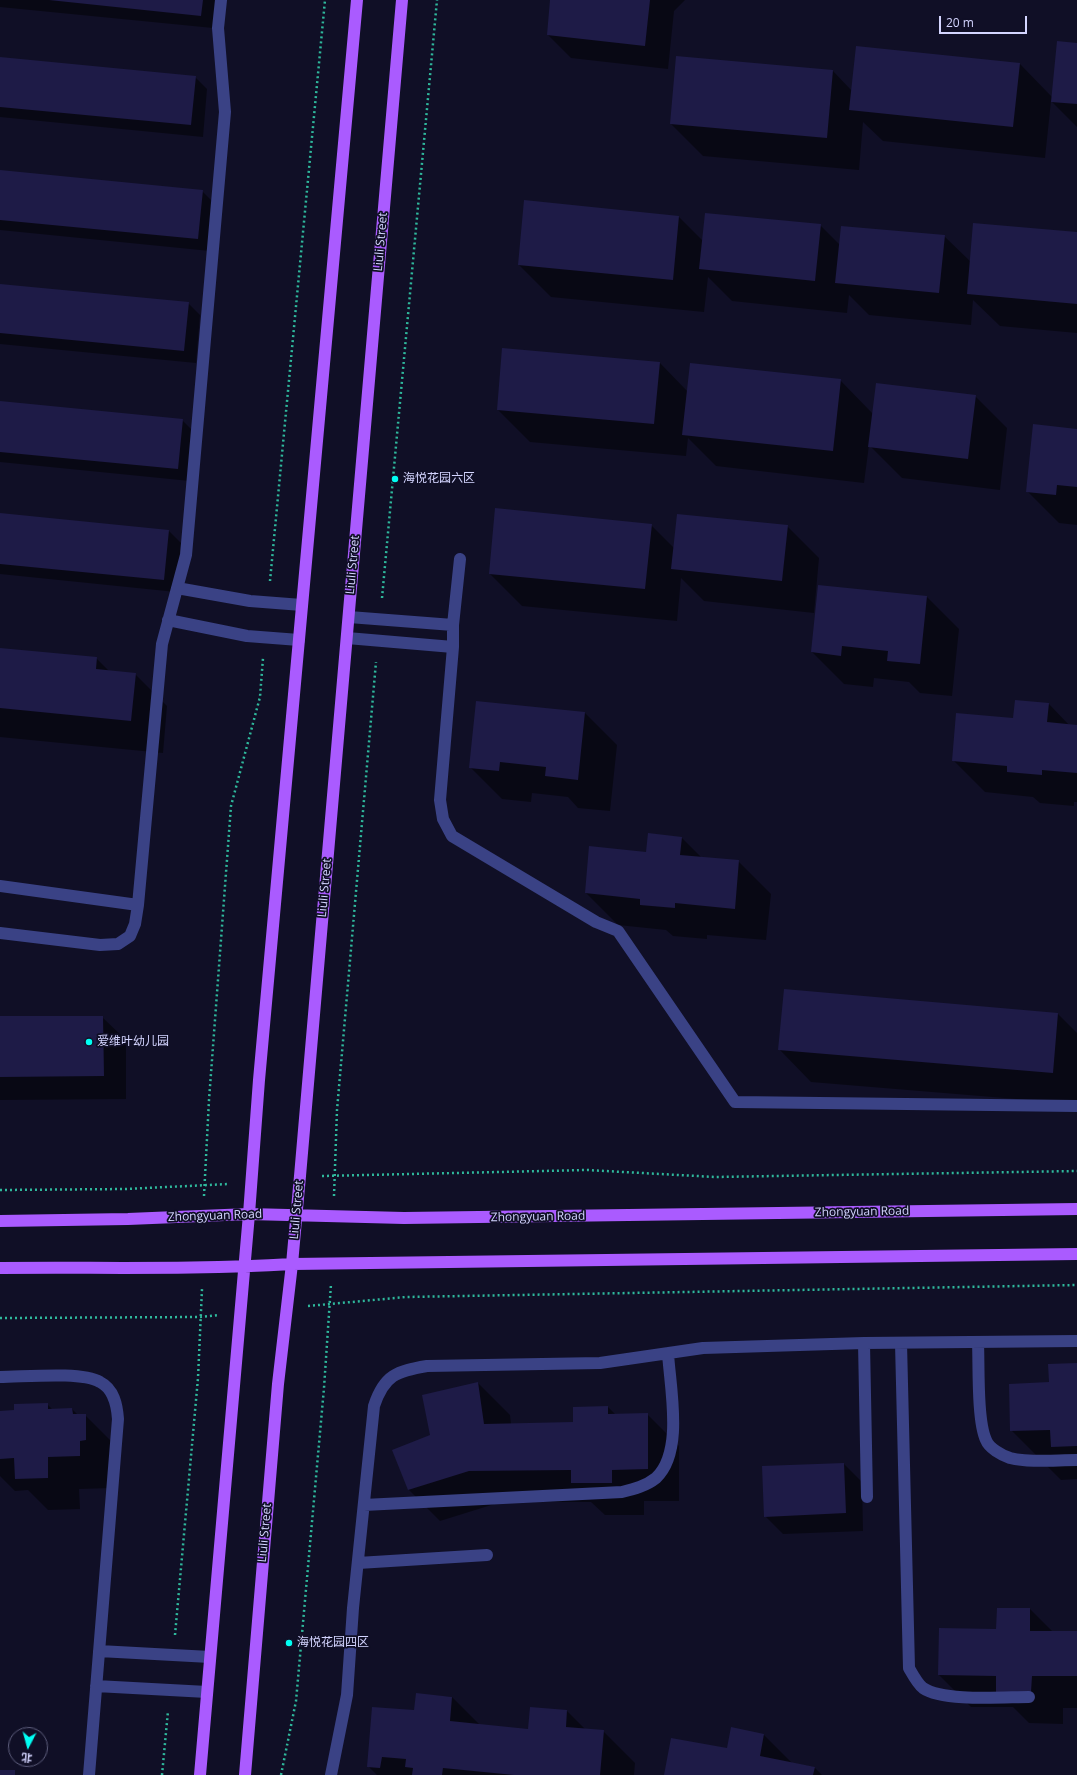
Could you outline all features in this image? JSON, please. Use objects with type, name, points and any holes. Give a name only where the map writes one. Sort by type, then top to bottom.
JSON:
[{"type":"main road","points":[[200,1775],[302,605],[357,0]]},
{"type":"main road","name":"Liuli Street","points":[[245,1775],[278,1384],[297,1214],[402,0]]},
{"type":"main road","name":"Zhongyuan Road","points":[[0,1221],[249,1214],[431,1218],[1077,1209]]},
{"type":"main road","points":[[0,1268],[203,1268],[292,1264],[1077,1254]]},
{"type":"street","points":[[0,933],[100,945],[118,944],[130,936],[135,924],[162,644],[186,555],[226,112],[218,28],[221,0]]},
{"type":"street","points":[[460,560],[453,625],[453,647],[440,800],[443,818],[452,836],[596,922],[618,931],[735,1102],[1077,1106]]},
{"type":"street","points":[[177,588],[250,601],[302,605]]},
{"type":"street","points":[[349,617],[453,625]]},
{"type":"street","points":[[168,620],[265,638],[299,640]]},
{"type":"street","points":[[347,638],[453,647]]},
{"type":"street","points":[[0,886],[138,905]]},
{"type":"street","points":[[331,1775],[347,1695],[358,1563],[374,1406],[379,1391],[390,1378],[405,1370],[427,1366],[600,1363],[703,1348],[864,1343],[1077,1341]]},
{"type":"street","points":[[978,1342],[982,1425],[986,1441],[994,1449],[1008,1457],[1024,1460],[1077,1460]]},
{"type":"street","points":[[864,1343],[867,1497]]},
{"type":"street","points":[[901,1343],[909,1668],[923,1688],[949,1697],[1029,1697]]},
{"type":"street","points":[[364,1506],[622,1492],[642,1486],[655,1479],[665,1468],[672,1449],[673,1432],[668,1353]]},
{"type":"street","points":[[0,1377],[85,1376],[101,1382],[112,1393],[117,1404],[118,1419],[89,1775]]},
{"type":"street","points":[[358,1563],[487,1555]]},
{"type":"street","points":[[99,1651],[210,1657]]},
{"type":"street","points":[[96,1686],[207,1692]]},
{"type":"path","points":[[268,603],[325,0]]},
{"type":"path","points":[[380,619],[437,0]]},
{"type":"path","points":[[204,1216],[204,1186],[231,806],[260,697],[265,638]]},
{"type":"path","points":[[333,1216],[337,1110],[377,641]]},
{"type":"path","points":[[300,1176],[587,1170],[715,1177],[1077,1171]]},
{"type":"path","points":[[0,1190],[251,1184]]},
{"type":"path","points":[[281,1775],[296,1701],[323,1396],[332,1264]]},
{"type":"path","points":[[173,1655],[198,1378],[203,1268]]},
{"type":"path","points":[[287,1308],[406,1297],[1077,1285]]},
{"type":"path","points":[[0,1318],[200,1317],[240,1314]]},
{"type":"path","points":[[162,1775],[170,1690]]},
{"type":"building","points":[[49,0],[203,0],[201,16]]},
{"type":"building","points":[[550,0],[650,0],[645,46],[547,35]]},
{"type":"building","points":[[1057,41],[1077,43],[1077,104],[1051,102]]},
{"type":"building","points":[[856,46],[1020,63],[1013,127],[849,110]]},
{"type":"building","points":[[676,56],[833,70],[827,138],[670,124]]},
{"type":"building","points":[[0,57],[196,76],[191,125],[0,107]]},
{"type":"building","points":[[0,170],[203,190],[198,239],[0,220]]},
{"type":"building","points":[[524,200],[679,216],[673,280],[518,265]]},
{"type":"building","points":[[705,213],[821,224],[815,281],[699,269]]},
{"type":"building","points":[[973,223],[1077,232],[1077,304],[967,294]]},
{"type":"building","points":[[841,226],[945,235],[939,293],[835,283]]},
{"type":"building","points":[[0,284],[189,302],[184,351],[0,333]]},
{"type":"building","points":[[502,348],[660,362],[654,424],[497,410]]},
{"type":"building","points":[[690,363],[841,379],[833,451],[682,435]]},
{"type":"building","points":[[876,383],[976,395],[968,459],[868,447]]},
{"type":"building","points":[[0,401],[183,419],[178,469],[0,452]]},
{"type":"building","points":[[1033,424],[1077,429],[1077,487],[1057,485],[1056,495],[1026,492]]},
{"type":"building","points":[[495,508],[652,524],[645,589],[489,574]]},
{"type":"building","points":[[0,513],[169,530],[164,580],[0,564]]},
{"type":"building","points":[[677,514],[788,525],[782,581],[671,569]]},
{"type":"building","points":[[818,585],[927,596],[920,664],[887,661],[888,651],[842,646],[841,656],[811,652]]},
{"type":"building","points":[[0,648],[97,657],[96,669],[136,673],[131,721],[0,708]]},
{"type":"building","points":[[1015,700],[1049,703],[1047,722],[1077,725],[1077,773],[1042,770],[1042,775],[1007,772],[1007,766],[952,761],[956,713],[1013,718]]},
{"type":"building","points":[[476,701],[585,712],[578,780],[545,776],[546,767],[500,762],[499,771],[469,768]]},
{"type":"building","points":[[648,833],[682,837],[680,855],[739,860],[735,909],[675,903],[675,908],[640,905],[640,899],[585,893],[589,846],[646,852]]},
{"type":"building","points":[[784,989],[1058,1013],[1053,1073],[778,1050]]},
{"type":"building","points":[[0,1016],[103,1016],[104,1076],[0,1077]]},
{"type":"building","points":[[1077,1363],[1077,1446],[1051,1447],[1050,1430],[1010,1431],[1009,1384],[1049,1382],[1048,1364]]},
{"type":"building","points":[[478,1382],[484,1424],[573,1422],[573,1407],[608,1406],[608,1414],[648,1413],[648,1469],[612,1470],[612,1483],[571,1483],[571,1470],[469,1471],[408,1490],[392,1450],[430,1435],[422,1395]]},
{"type":"building","points":[[48,1403],[48,1409],[72,1408],[73,1414],[86,1414],[86,1440],[80,1441],[80,1456],[48,1457],[48,1478],[15,1479],[14,1458],[0,1459],[0,1411],[14,1410],[14,1404]]},
{"type":"building","points":[[844,1463],[846,1513],[764,1517],[762,1466]]},
{"type":"building","points":[[997,1608],[1030,1608],[1030,1631],[1077,1631],[1077,1676],[1032,1676],[1031,1692],[996,1692],[996,1676],[938,1675],[939,1628],[996,1629]]},
{"type":"building","points":[[416,1693],[452,1697],[450,1721],[528,1729],[530,1707],[567,1710],[566,1727],[604,1730],[600,1775],[514,1775],[443,1768],[442,1775],[412,1775],[413,1768],[405,1767],[406,1759],[382,1757],[380,1768],[367,1767],[372,1707],[414,1710]]},
{"type":"building","points":[[731,1727],[764,1734],[760,1756],[815,1767],[813,1775],[664,1775],[671,1738],[727,1748]]},
{"type":"building","points":[[0,1770],[15,1770],[15,1775],[0,1775]]},
{"type":"place","name":"海悦花园六区","points":[[395,479]]},
{"type":"place","name":"爱维叶幼儿园","points":[[89,1042]]},
{"type":"place","name":"海悦花园四区","points":[[289,1643]]}]
